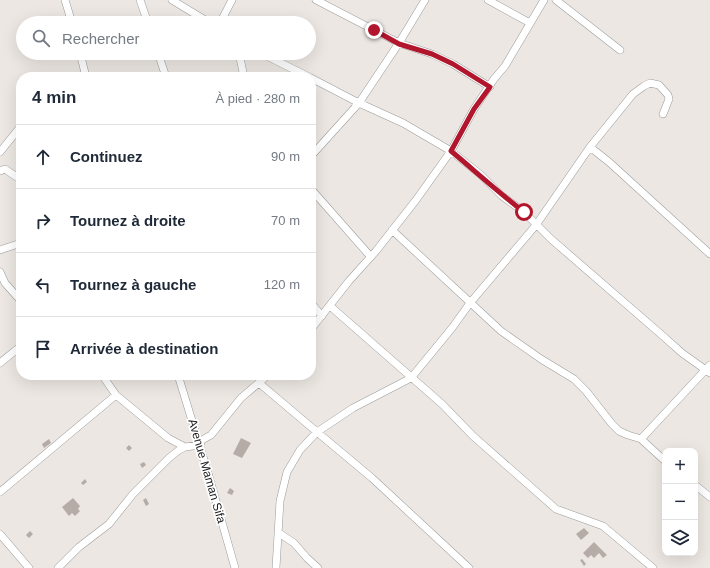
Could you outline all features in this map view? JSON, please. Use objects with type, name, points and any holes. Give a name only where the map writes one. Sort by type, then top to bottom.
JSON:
[{"type":"street","points":[[65,0],[70,16]]},
{"type":"street","points":[[140,0],[146,16]]},
{"type":"street","points":[[172,0],[198,16]]},
{"type":"street","points":[[224,16],[232,0]]},
{"type":"street","points":[[316,0],[399,44],[432,54],[453,64],[490,87]]},
{"type":"street","points":[[316,150],[359,103],[399,44],[425,0]]},
{"type":"street","points":[[488,0],[530,23]]},
{"type":"street","points":[[316,323],[392,230],[451,151],[474,109],[505,66],[544,0]]},
{"type":"street","points":[[556,0],[620,50]]},
{"type":"street","points":[[81,60],[83,72]]},
{"type":"street","points":[[160,60],[164,72]]},
{"type":"street","points":[[240,60],[243,72]]},
{"type":"street","points":[[275,60],[300,72]]},
{"type":"street","points":[[316,80],[359,103],[403,123],[451,151],[481,175],[502,196],[524,212],[536,225],[668,340],[709,369],[641,439]]},
{"type":"street","points":[[276,568],[280,501],[287,472],[300,450],[317,432],[364,402],[411,378],[452,328],[470,303],[536,225],[590,147],[633,94],[650,83],[659,85],[668,95],[668,104],[663,114]]},
{"type":"street","points":[[0,152],[16,132]]},
{"type":"street","points":[[590,147],[710,254]]},
{"type":"street","points":[[0,162],[2,170],[16,177]]},
{"type":"street","points":[[316,196],[370,257]]},
{"type":"street","points":[[392,230],[501,331],[541,359],[574,379],[586,391],[619,431],[641,439],[662,458]]},
{"type":"street","points":[[0,250],[16,245]]},
{"type":"street","points":[[0,272],[5,283],[16,295]]},
{"type":"street","points":[[330,306],[442,404],[473,436],[556,509],[603,526],[652,568]]},
{"type":"street","points":[[316,309],[322,316]]},
{"type":"street","points":[[0,363],[16,350]]},
{"type":"street","points":[[106,380],[116,395],[162,434],[185,447]]},
{"type":"street","name":"Avenue Maman Sifa","points":[[180,380],[200,445],[235,568]]},
{"type":"street","points":[[58,568],[79,547],[109,524],[133,494],[169,458],[185,447],[200,445],[202,440],[210,435],[241,398],[262,380]]},
{"type":"street","points":[[259,383],[377,482],[469,568]]},
{"type":"street","points":[[0,492],[116,395]]},
{"type":"street","points":[[698,487],[710,497]]},
{"type":"street","points":[[279,533],[294,543],[318,568]]},
{"type":"street","points":[[0,534],[29,568]]},
{"type":"building","points":[[241,438],[251,443],[242,458],[233,454]]},
{"type":"building","points":[[49,439],[51,443],[44,448],[42,444]]},
{"type":"building","points":[[129,445],[132,448],[129,451],[126,448]]},
{"type":"building","points":[[144,462],[146,465],[142,468],[140,464]]},
{"type":"building","points":[[85,479],[87,482],[83,485],[81,483]]},
{"type":"building","points":[[230,488],[234,491],[232,495],[227,493]]},
{"type":"building","points":[[73,498],[80,506],[78,509],[80,511],[75,516],[72,513],[69,516],[62,507]]},
{"type":"building","points":[[146,498],[149,504],[146,506],[143,500]]},
{"type":"building","points":[[584,528],[589,533],[581,540],[576,534]]},
{"type":"building","points":[[30,531],[33,534],[29,538],[26,535]]},
{"type":"building","points":[[594,542],[607,555],[603,558],[599,553],[594,558],[591,555],[588,558],[583,553]]},
{"type":"building","points":[[582,559],[586,564],[584,566],[580,560]]},
{"type":"route","points":[[374,30],[399,44],[432,54],[453,64],[490,87],[474,109],[451,151],[481,175],[502,196],[524,212]]}]
